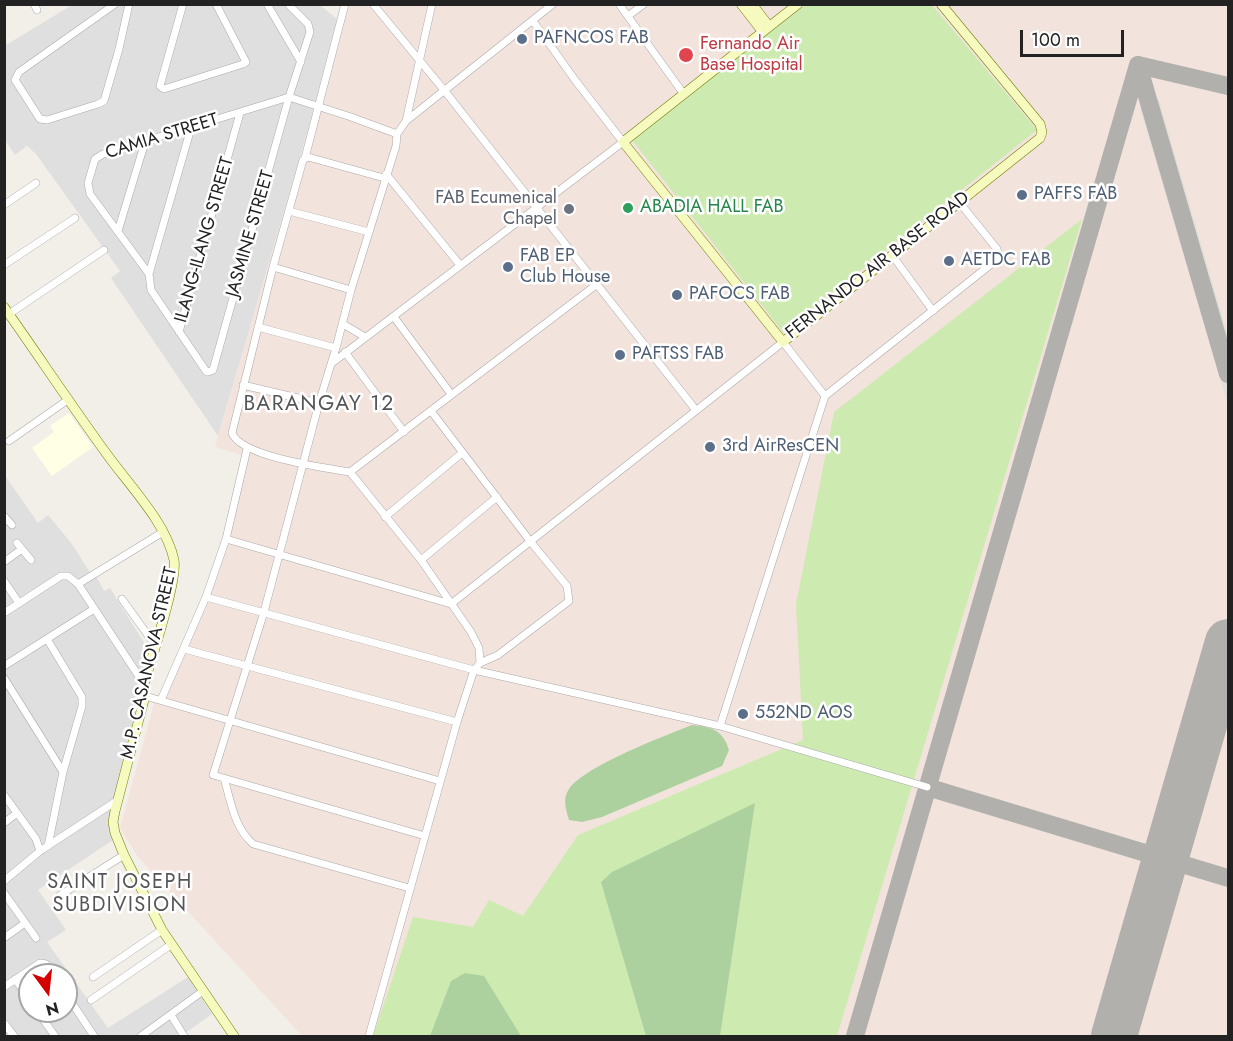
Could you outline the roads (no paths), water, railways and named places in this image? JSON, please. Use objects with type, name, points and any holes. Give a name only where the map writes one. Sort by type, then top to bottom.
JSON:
[{"type":"street","points":[[115,4],[19,72],[15,80],[40,119],[46,120],[104,101],[129,4]]},
{"type":"street","points":[[183,4],[160,86],[164,89],[246,62],[216,4]]},
{"type":"street","points":[[267,4],[301,62]]},
{"type":"street","name":"JASMINE STREET","points":[[213,370],[289,98],[310,32],[308,24],[288,4]]},
{"type":"street","points":[[345,4],[305,158],[273,267],[232,434],[238,443],[247,448],[303,465],[350,472],[421,560],[471,632],[479,648],[480,663]]},
{"type":"street","points":[[373,4],[444,90],[695,410]]},
{"type":"street","points":[[425,836],[213,775],[264,612],[351,290],[398,134],[406,121],[432,4]]},
{"type":"street","points":[[406,121],[553,4]]},
{"type":"street","points":[[619,4],[683,93]]},
{"type":"street","points":[[628,16],[644,4]]},
{"type":"street","points":[[332,363],[623,142],[798,4]]},
{"type":"street","name":"FERNANDO AIR BASE ROAD","points":[[623,142],[783,342],[1040,138],[1042,132],[1040,124],[941,4]]},
{"type":"street","points":[[747,6],[766,29]]},
{"type":"street","points":[[532,21],[574,80],[623,142]]},
{"type":"street","points":[[289,98],[398,134]]},
{"type":"street","name":"CAMIA STREET","points":[[213,370],[206,371],[151,290],[149,273],[90,194],[88,183],[92,166],[95,159],[103,154],[289,98]]},
{"type":"street","name":"ILANG-ILANG STREET","points":[[179,332],[240,113]]},
{"type":"street","points":[[149,273],[190,128]]},
{"type":"street","points":[[118,231],[145,142]]},
{"type":"street","points":[[305,158],[385,176],[460,265]]},
{"type":"street","points":[[4,205],[36,183]]},
{"type":"street","points":[[720,726],[825,396],[999,258],[997,249],[959,202]]},
{"type":"street","points":[[289,211],[369,232]]},
{"type":"street","points":[[4,266],[75,218]]},
{"type":"street","points":[[7,310],[104,250]]},
{"type":"street","points":[[892,255],[933,311]]},
{"type":"street","points":[[273,267],[351,290]]},
{"type":"street","points":[[350,472],[596,285]]},
{"type":"street","name":"M.P. CASANOVA STREET","points":[[7,310],[163,532],[174,560],[174,570],[144,684],[145,696],[113,822],[124,855],[162,930],[234,1036]]},
{"type":"street","points":[[394,317],[451,394]]},
{"type":"street","points":[[343,324],[365,338]]},
{"type":"street","points":[[258,327],[336,348]]},
{"type":"street","points":[[451,604],[783,342],[825,396]]},
{"type":"street","points":[[345,352],[404,432]]},
{"type":"street","points":[[243,385],[319,403]]},
{"type":"street","points":[[9,441],[69,399]]},
{"type":"street","points":[[369,1036],[409,888],[474,670],[480,663],[498,655],[569,600],[567,586],[431,411]]},
{"type":"street","points":[[161,700],[206,597],[226,539],[247,448]]},
{"type":"street","points":[[385,517],[462,453]]},
{"type":"street","points":[[421,560],[497,497]]},
{"type":"street","points":[[4,516],[12,525]]},
{"type":"street","points":[[78,584],[163,532]]},
{"type":"street","points":[[226,539],[451,604]]},
{"type":"street","points":[[4,562],[20,546],[31,560]]},
{"type":"street","points":[[4,613],[61,576],[68,576],[78,584],[144,684]]},
{"type":"street","points":[[4,580],[19,603]]},
{"type":"street","points":[[206,597],[474,670],[720,726],[927,787]]},
{"type":"street","points":[[122,599],[154,645]]},
{"type":"street","points":[[4,666],[94,609]]},
{"type":"street","points":[[47,639],[82,697],[82,706],[63,772],[48,846]]},
{"type":"street","points":[[184,650],[248,665],[457,722]]},
{"type":"street","points":[[4,678],[63,772]]},
{"type":"street","points":[[145,696],[440,781]]},
{"type":"street","points":[[224,778],[238,827],[254,844],[409,888]]},
{"type":"street","points":[[4,795],[36,839],[40,851]]},
{"type":"street","points":[[4,881],[40,851],[118,800]]},
{"type":"street","points":[[4,823],[17,813]]},
{"type":"street","points":[[58,896],[124,855]]},
{"type":"street","points":[[4,893],[36,938]]},
{"type":"street","points":[[4,938],[26,923]]},
{"type":"street","points":[[93,977],[162,930]]},
{"type":"street","points":[[91,1000],[172,944]]},
{"type":"street","points":[[4,987],[18,977]]},
{"type":"street","points":[[15,979],[18,983]]},
{"type":"street","points":[[141,1036],[203,991]]},
{"type":"street","points":[[78,1012],[94,1036]]},
{"type":"street","points":[[171,1015],[184,1036]]},
{"type":"street","points":[[4,1023],[14,1036]]},
{"type":"street","points":[[46,1023],[55,1036]]},
{"type":"place","name":"PAFNCOS FAB","points":[[522,39]]},
{"type":"place","name":"Fernando Air Base Hospital","points":[[686,55]]},
{"type":"place","name":"PAFFS FAB","points":[[1022,195]]},
{"type":"place","name":"ABADIA HALL FAB","points":[[628,208]]},
{"type":"place","name":"FAB Ecumenical Chapel","points":[[569,209]]},
{"type":"place","name":"AETDC FAB","points":[[949,261]]},
{"type":"place","name":"FAB EP Club House","points":[[508,267]]},
{"type":"place","name":"PAFOCS FAB","points":[[677,295]]},
{"type":"place","name":"PAFTSS FAB","points":[[620,355]]},
{"type":"place","name":"3rd AirResCEN","points":[[710,447]]},
{"type":"place","name":"552ND AOS","points":[[743,714]]},
{"type":"district","name":"BARANGAY 12","points":[[319,405]]},
{"type":"district","name":"SAINT JOSEPH SUBDIVISION","points":[[120,894]]}]
